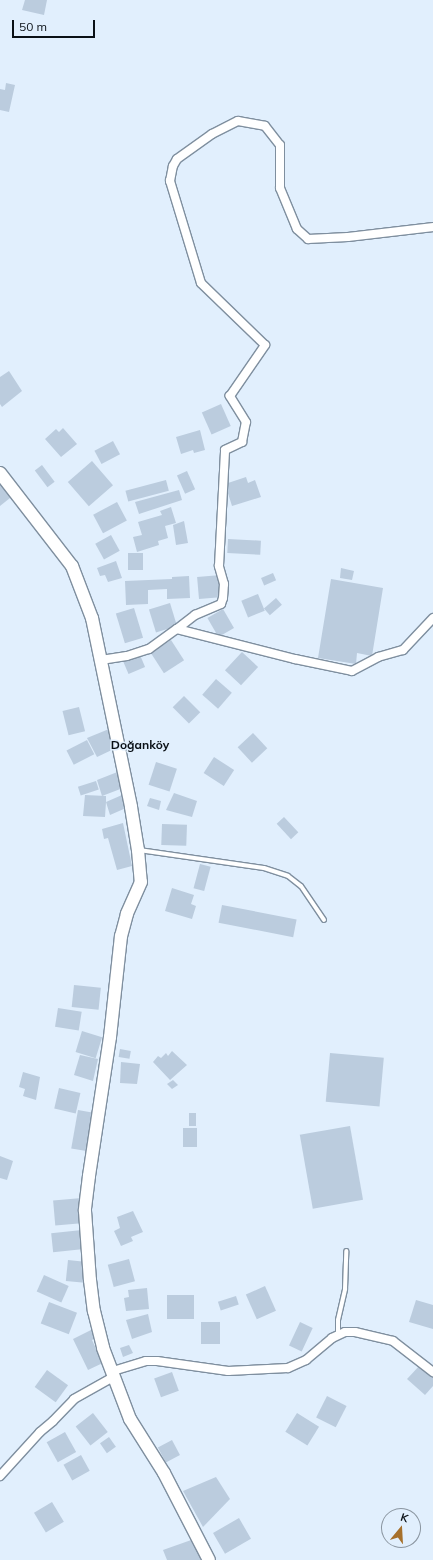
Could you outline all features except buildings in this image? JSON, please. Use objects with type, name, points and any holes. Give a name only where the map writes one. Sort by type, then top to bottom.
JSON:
[{"type":"street","points":[[101,660],[127,656],[149,649],[195,615],[221,604],[224,584],[218,566],[225,450],[242,442],[246,422],[230,396],[265,345],[201,283],[170,181],[173,166],[177,159],[212,134],[238,121],[265,126],[280,145],[280,188],[297,229],[308,239],[348,237],[433,227]]},
{"type":"street","points":[[0,473],[72,566],[92,618],[131,807],[138,850],[141,882],[127,914],[121,936],[110,1037],[91,1160],[86,1211],[90,1280],[94,1310],[104,1348],[130,1419],[164,1473],[210,1560]]},
{"type":"street","points":[[176,629],[302,661],[352,671],[378,657],[403,650],[433,618]]},
{"type":"street","points":[[0,1476],[40,1432],[53,1422],[74,1399],[114,1373],[146,1361],[157,1361],[228,1371],[288,1368],[306,1360],[325,1343],[338,1335],[355,1332],[393,1341],[433,1372]]},
{"type":"lane","points":[[138,850],[264,868],[288,876],[301,886],[324,920]]},
{"type":"lane","points":[[338,1335],[338,1320],[345,1289],[346,1251]]},
{"type":"district","name":"Doğanköy","points":[[140,745]]}]
